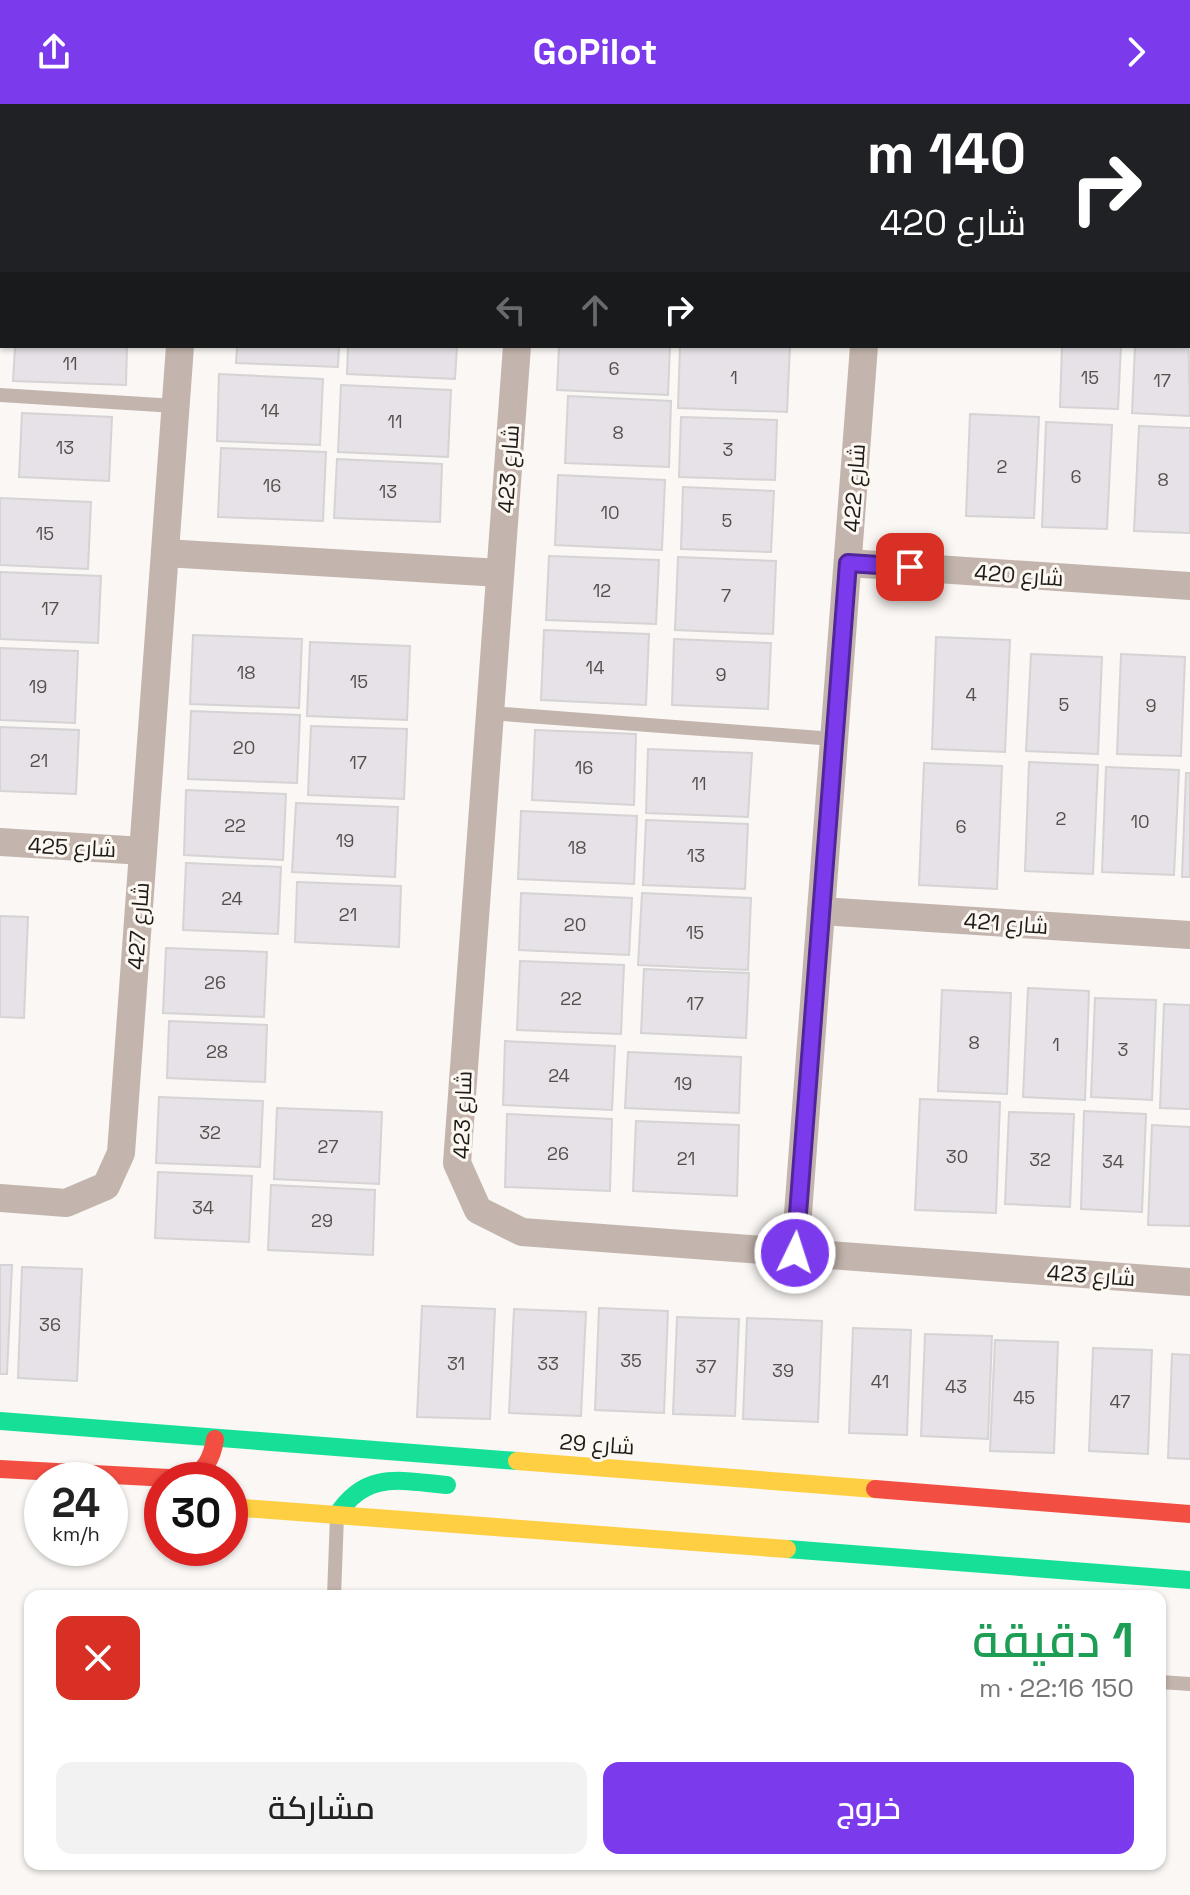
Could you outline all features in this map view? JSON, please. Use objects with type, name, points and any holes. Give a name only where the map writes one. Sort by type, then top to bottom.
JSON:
[{"type":"street","name":"شارع 427","points":[[0,1198],[66,1203],[106,1186],[121,1153],[180,348]]},
{"type":"street","name":"شارع 423","points":[[517,348],[457,1163],[478,1210],[522,1232],[1190,1282]]},
{"type":"street","name":"شارع 422","points":[[795,1253],[864,348]]},
{"type":"street","points":[[165,553],[500,573]]},
{"type":"street","name":"شارع 420","points":[[848,563],[1190,586]]},
{"type":"street","name":"شارع 425","points":[[0,842],[143,851]]},
{"type":"street","name":"شارع 421","points":[[821,911],[1190,935]]},
{"type":"street","name":"شارع 29","points":[[0,1421],[1190,1514]]},
{"type":"street","points":[[0,1469],[188,1479],[206,1468],[211,1460],[215,1439]]},
{"type":"street","points":[[615,1488],[641,1472]]},
{"type":"street","points":[[337,1515],[343,1502],[366,1484],[394,1481],[458,1486]]},
{"type":"street","points":[[248,1508],[1190,1580]]},
{"type":"lane","points":[[0,395],[175,406]]},
{"type":"lane","points":[[490,713],[834,739]]},
{"type":"lane","points":[[334,1590],[337,1515]]},
{"type":"lane","points":[[1166,1682],[1190,1684]]},
{"type":"building","points":[[15,348],[127,348],[126,385],[13,381]]},
{"type":"building","points":[[237,348],[339,348],[338,367],[236,363]]},
{"type":"building","points":[[348,348],[457,348],[455,379],[347,374]]},
{"type":"building","points":[[559,348],[670,348],[668,395],[557,390]]},
{"type":"building","points":[[680,348],[790,348],[787,412],[678,408]]},
{"type":"building","points":[[1062,348],[1121,348],[1118,409],[1060,407]]},
{"type":"building","points":[[1135,348],[1189,348],[1190,416],[1132,413]]},
{"type":"building","points":[[219,374],[323,379],[320,445],[217,441]]},
{"type":"building","points":[[341,385],[451,390],[448,457],[338,452]]},
{"type":"building","points":[[568,396],[671,401],[669,467],[565,463]]},
{"type":"building","points":[[22,413],[112,417],[109,481],[19,477]]},
{"type":"building","points":[[970,414],[1039,417],[1034,518],[966,516]]},
{"type":"building","points":[[681,417],[777,420],[775,480],[679,477]]},
{"type":"building","points":[[1046,422],[1112,425],[1107,529],[1042,527]]},
{"type":"building","points":[[1139,426],[1190,428],[1190,533],[1134,531]]},
{"type":"building","points":[[221,448],[326,452],[323,521],[218,517]]},
{"type":"building","points":[[337,459],[442,464],[440,522],[334,518]]},
{"type":"building","points":[[558,475],[665,480],[662,550],[555,545]]},
{"type":"building","points":[[683,487],[774,491],[771,552],[681,549]]},
{"type":"building","points":[[0,498],[91,502],[88,569],[0,565]]},
{"type":"building","points":[[549,556],[659,560],[656,624],[546,620]]},
{"type":"building","points":[[678,557],[776,561],[773,634],[675,630]]},
{"type":"building","points":[[0,572],[101,576],[98,643],[0,639]]},
{"type":"building","points":[[544,630],[649,634],[646,705],[541,700]]},
{"type":"building","points":[[193,635],[302,639],[299,708],[190,704]]},
{"type":"building","points":[[936,637],[1010,640],[1005,752],[932,749]]},
{"type":"building","points":[[674,639],[771,643],[768,709],[672,705]]},
{"type":"building","points":[[310,642],[410,646],[407,720],[307,716]]},
{"type":"building","points":[[0,648],[78,651],[75,723],[0,720]]},
{"type":"building","points":[[1031,654],[1102,657],[1098,754],[1026,751]]},
{"type":"building","points":[[1121,654],[1185,657],[1181,756],[1117,754]]},
{"type":"building","points":[[191,711],[300,715],[297,783],[188,779]]},
{"type":"building","points":[[311,726],[407,729],[404,799],[308,795]]},
{"type":"building","points":[[0,727],[79,730],[76,794],[0,791]]},
{"type":"building","points":[[535,730],[636,734],[634,805],[532,800]]},
{"type":"building","points":[[648,749],[752,753],[748,817],[646,813]]},
{"type":"building","points":[[1029,762],[1098,765],[1093,874],[1025,871]]},
{"type":"building","points":[[924,763],[1002,766],[997,889],[919,885]]},
{"type":"building","points":[[1106,767],[1179,770],[1174,875],[1102,872]]},
{"type":"building","points":[[1186,773],[1190,773],[1190,877],[1182,877]]},
{"type":"building","points":[[186,790],[286,794],[283,860],[184,855]]},
{"type":"building","points":[[296,803],[398,807],[395,877],[292,872]]},
{"type":"building","points":[[521,811],[637,816],[634,884],[518,879]]},
{"type":"building","points":[[646,820],[748,824],[745,889],[643,885]]},
{"type":"building","points":[[186,863],[281,867],[278,934],[183,930]]},
{"type":"building","points":[[297,882],[401,886],[399,947],[295,942]]},
{"type":"building","points":[[521,893],[632,898],[629,955],[519,950]]},
{"type":"building","points":[[642,893],[751,898],[748,970],[638,965]]},
{"type":"building","points":[[0,916],[28,917],[24,1018],[0,1017]]},
{"type":"building","points":[[166,948],[267,952],[264,1017],[163,1013]]},
{"type":"building","points":[[520,961],[624,965],[621,1034],[517,1030]]},
{"type":"building","points":[[644,969],[749,973],[746,1038],[641,1033]]},
{"type":"building","points":[[1028,988],[1089,991],[1085,1100],[1023,1097]]},
{"type":"building","points":[[942,990],[1011,993],[1007,1094],[938,1091]]},
{"type":"building","points":[[1095,998],[1156,1000],[1152,1100],[1091,1097]]},
{"type":"building","points":[[1164,1004],[1190,1005],[1190,1109],[1160,1108]]},
{"type":"building","points":[[169,1021],[267,1025],[265,1082],[167,1078]]},
{"type":"building","points":[[505,1041],[615,1046],[612,1110],[503,1105]]},
{"type":"building","points":[[628,1052],[741,1057],[739,1113],[625,1108]]},
{"type":"building","points":[[159,1097],[263,1101],[260,1167],[156,1163]]},
{"type":"building","points":[[920,1099],[1000,1102],[996,1213],[915,1210]]},
{"type":"building","points":[[277,1108],[382,1112],[379,1184],[274,1179]]},
{"type":"building","points":[[1084,1111],[1146,1114],[1142,1212],[1081,1209]]},
{"type":"building","points":[[1009,1112],[1074,1114],[1070,1207],[1005,1204]]},
{"type":"building","points":[[507,1114],[612,1119],[610,1191],[505,1187]]},
{"type":"building","points":[[636,1121],[739,1125],[737,1196],[633,1191]]},
{"type":"building","points":[[1152,1125],[1190,1127],[1190,1226],[1148,1225]]},
{"type":"building","points":[[158,1172],[252,1176],[249,1242],[155,1238]]},
{"type":"building","points":[[271,1185],[375,1190],[373,1255],[268,1250]]},
{"type":"building","points":[[0,1265],[12,1265],[7,1374],[0,1374]]},
{"type":"building","points":[[22,1267],[82,1269],[77,1381],[18,1378]]},
{"type":"building","points":[[422,1306],[495,1309],[490,1419],[417,1417]]},
{"type":"building","points":[[599,1308],[668,1311],[664,1413],[595,1410]]},
{"type":"building","points":[[514,1309],[586,1312],[581,1416],[509,1413]]},
{"type":"building","points":[[677,1317],[739,1319],[735,1416],[673,1414]]},
{"type":"building","points":[[747,1318],[822,1321],[818,1422],[743,1419]]},
{"type":"building","points":[[853,1328],[911,1330],[907,1435],[849,1433]]},
{"type":"building","points":[[925,1334],[992,1336],[988,1439],[921,1436]]},
{"type":"building","points":[[995,1340],[1058,1342],[1054,1453],[990,1451]]},
{"type":"building","points":[[1093,1348],[1152,1350],[1148,1454],[1089,1451]]},
{"type":"building","points":[[1172,1354],[1190,1355],[1190,1459],[1168,1458]]},
{"type":"traffic: fast","points":[[0,1421],[517,1461]]},
{"type":"traffic: fast","points":[[337,1515],[348,1501],[372,1485],[400,1481],[447,1485]]},
{"type":"traffic: fast","points":[[787,1549],[1190,1580]]},
{"type":"traffic: slow","points":[[517,1461],[875,1489]]},
{"type":"traffic: slow","points":[[248,1508],[787,1549]]},
{"type":"traffic: jam","points":[[0,1469],[188,1479],[207,1463],[215,1439]]},
{"type":"traffic: jam","points":[[875,1489],[1190,1514]]},
{"type":"route","points":[[795,1253],[848,563],[910,567]]}]
